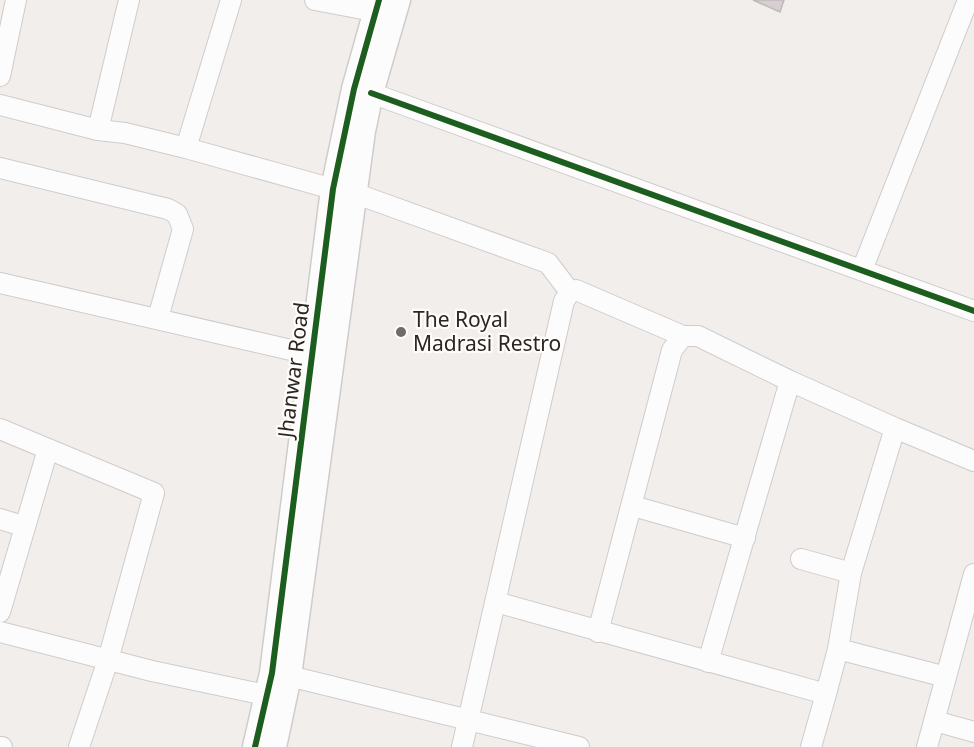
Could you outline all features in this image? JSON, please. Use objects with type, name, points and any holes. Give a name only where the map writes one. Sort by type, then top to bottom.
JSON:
[{"type":"street","points":[[0,76],[16,0]]},
{"type":"street","points":[[98,130],[129,0]]},
{"type":"street","points":[[186,148],[231,0]]},
{"type":"street","points":[[315,0],[386,7]]},
{"type":"street","points":[[862,270],[968,0]]},
{"type":"street","name":"Jhanwar Road","points":[[274,747],[313,355],[343,191],[371,93],[386,7]]},
{"type":"street","name":"Jhanwar Road","points":[[255,747],[280,690],[354,89],[386,7]]},
{"type":"street","points":[[371,93],[974,310]]},
{"type":"street","points":[[0,105],[98,130],[125,133],[186,148],[343,191],[548,263],[570,292]]},
{"type":"street","points":[[0,168],[168,209],[177,214],[183,229],[158,318]]},
{"type":"street","points":[[0,283],[313,355]]},
{"type":"street","points":[[462,747],[564,301],[570,292],[576,290],[683,336],[698,336],[790,381],[974,461]]},
{"type":"street","points":[[598,632],[633,506],[672,350],[683,336]]},
{"type":"street","points":[[708,662],[790,381]]},
{"type":"street","points":[[812,747],[838,649],[851,573],[895,428]]},
{"type":"street","points":[[0,429],[154,493],[108,660],[79,747]]},
{"type":"street","points":[[0,612],[23,526],[48,449]]},
{"type":"street","points":[[633,506],[745,538]]},
{"type":"street","points":[[0,519],[23,526]]},
{"type":"street","points":[[801,559],[851,573]]},
{"type":"street","points":[[927,747],[974,574]]},
{"type":"street","points":[[496,602],[826,694]]},
{"type":"street","points":[[0,632],[108,660],[280,690],[469,718],[577,747]]},
{"type":"street","points":[[838,649],[946,677]]},
{"type":"street","points":[[935,720],[974,732]]},
{"type":"building","points":[[753,0],[784,0],[780,12]]},
{"type":"cycle path","points":[[255,747],[272,673],[333,189],[354,89],[379,0]]},
{"type":"cycle path","points":[[371,93],[974,311]]},
{"type":"place","name":"The Royal Madrasi Restro","points":[[401,332]]}]
